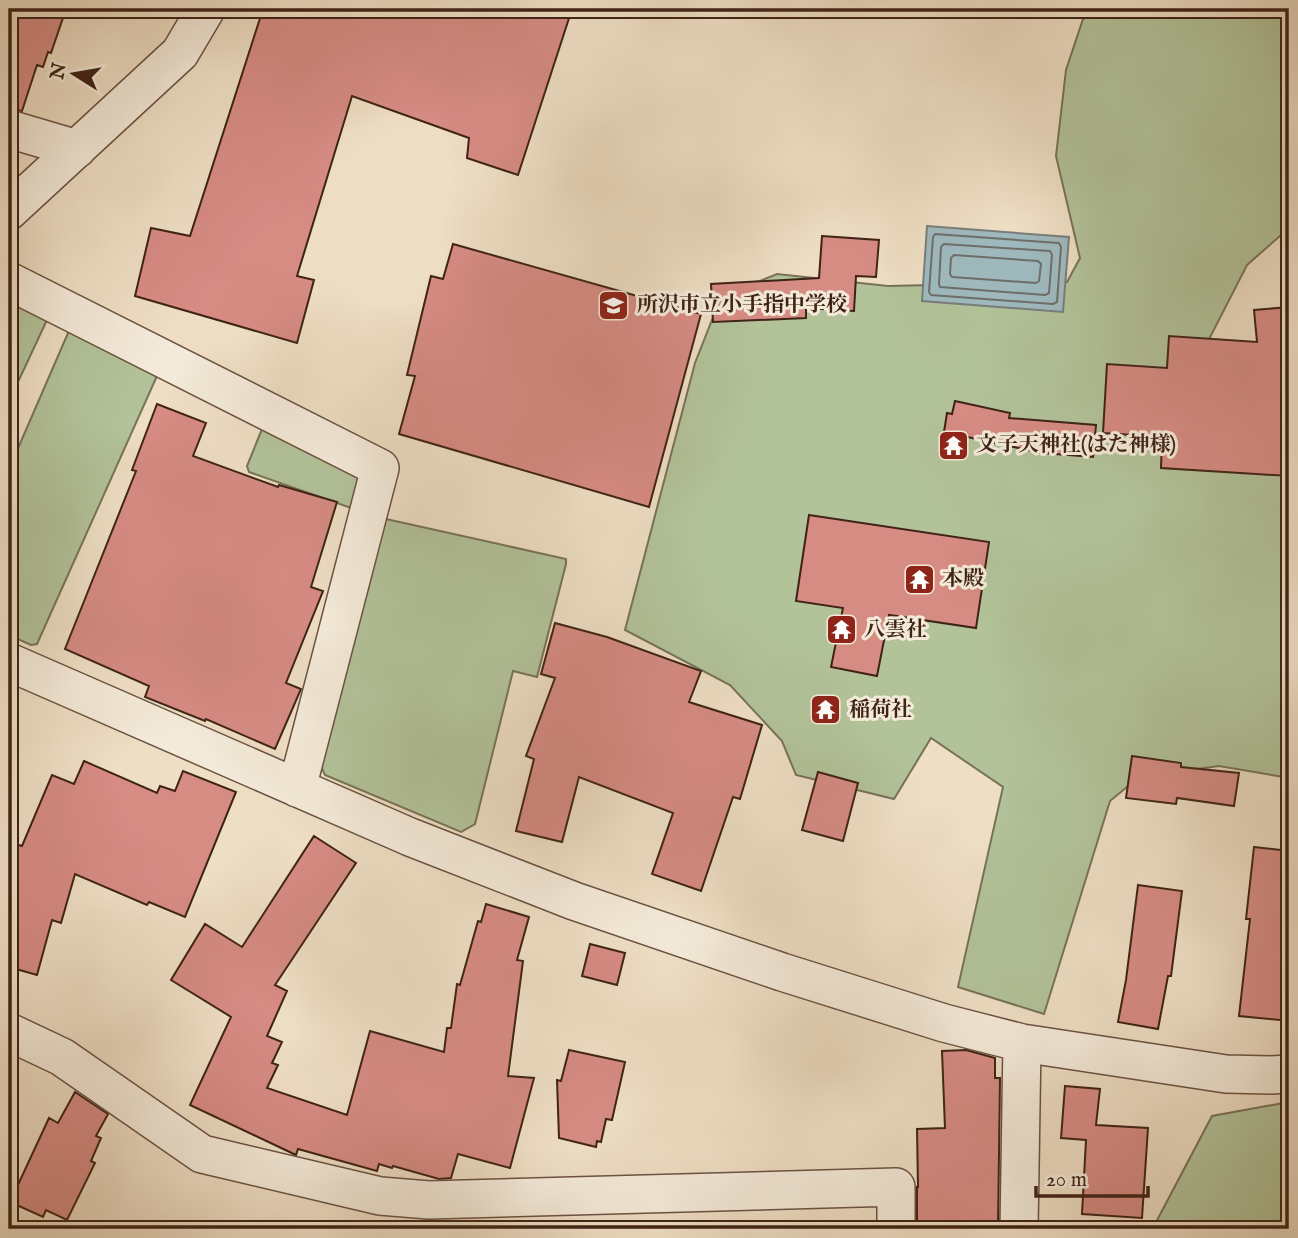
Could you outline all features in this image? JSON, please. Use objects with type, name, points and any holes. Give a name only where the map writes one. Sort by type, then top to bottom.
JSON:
[{"type":"street","points":[[9,211],[180,53],[206,9]]},
{"type":"street","points":[[9,129],[77,149]]},
{"type":"street","points":[[9,281],[380,468],[297,788]]},
{"type":"street","points":[[9,662],[410,837],[574,901],[782,972],[944,1023],[1022,1043],[1226,1074],[1289,1074]]},
{"type":"street","points":[[9,1032],[62,1057],[202,1154],[380,1196],[429,1200],[896,1187],[895,1229]]},
{"type":"street","points":[[1019,1229],[1022,1043]]},
{"type":"green space","points":[[1104,9],[1289,9],[1289,228],[1247,265],[1185,386],[1206,453],[1289,465],[1289,778],[1219,766],[1139,777],[1110,801],[1044,1014],[958,987],[1003,787],[931,738],[894,799],[796,775],[782,741],[730,685],[625,630],[695,363],[721,297],[777,274],[888,286],[1067,282],[1080,258],[1056,156],[1066,70],[1083,19]]},
{"type":"green space","points":[[9,295],[46,315],[46,322],[19,380],[9,375]]},
{"type":"green space","points":[[76,330],[157,376],[37,644],[31,645],[9,635],[9,503],[16,488],[9,485],[9,469],[68,333]]},
{"type":"green space","points":[[268,425],[362,472],[351,508],[249,472],[247,466],[262,429]]},
{"type":"green space","points":[[377,517],[566,559],[537,677],[513,671],[475,824],[461,832],[325,775],[318,760]]},
{"type":"green space","points":[[1289,1102],[1289,1229],[1099,1229],[1154,1226],[1212,1116]]},
{"type":"water","points":[[927,226],[1069,237],[1063,312],[922,301]]},
{"type":"building","points":[[19,9],[66,9],[51,53],[48,52],[43,67],[37,65],[22,111],[9,109],[9,38]]},
{"type":"building","points":[[263,9],[572,9],[518,175],[467,158],[469,138],[352,96],[297,276],[314,280],[297,343],[135,296],[151,228],[190,236]]},
{"type":"building","points":[[822,236],[879,240],[876,277],[856,276],[854,311],[806,308],[806,318],[713,322],[711,284],[819,278]]},
{"type":"building","points":[[453,244],[701,314],[649,507],[399,434],[415,376],[407,375],[431,276],[443,279]]},
{"type":"building","points":[[1289,307],[1289,476],[1161,468],[1162,437],[1103,433],[1107,364],[1167,368],[1169,336],[1257,342],[1254,310]]},
{"type":"building","points":[[955,401],[1010,413],[1009,418],[1096,425],[1093,457],[1042,453],[944,432],[947,413],[952,414]]},
{"type":"building","points":[[157,404],[206,423],[193,456],[278,487],[279,485],[337,502],[311,587],[323,591],[286,683],[301,689],[275,749],[206,719],[205,721],[145,697],[149,686],[65,649],[136,471],[132,470]]},
{"type":"building","points":[[809,515],[989,542],[976,628],[889,615],[877,676],[831,667],[843,608],[796,601]]},
{"type":"building","points":[[555,623],[607,637],[701,671],[689,702],[762,725],[740,799],[733,797],[701,891],[652,874],[673,813],[579,777],[562,842],[516,831],[534,759],[526,756],[555,678],[541,674]]},
{"type":"building","points":[[1132,756],[1181,763],[1181,767],[1239,773],[1234,806],[1177,798],[1176,804],[1126,798]]},
{"type":"building","points":[[84,761],[157,793],[160,786],[175,791],[183,771],[236,792],[185,917],[149,902],[147,905],[75,874],[61,923],[52,920],[37,975],[9,967],[9,842],[22,846],[52,775],[74,784]]},
{"type":"building","points":[[818,772],[858,783],[843,841],[802,830]]},
{"type":"building","points":[[314,836],[356,863],[275,985],[287,991],[267,1036],[282,1042],[272,1063],[278,1065],[267,1088],[347,1115],[370,1031],[444,1052],[447,1028],[451,1028],[457,984],[460,985],[478,921],[481,922],[486,904],[529,917],[517,960],[523,961],[508,1076],[534,1078],[510,1168],[458,1154],[451,1178],[439,1179],[379,1164],[377,1171],[298,1149],[296,1155],[190,1105],[231,1017],[171,980],[205,924],[242,947]]},
{"type":"building","points":[[1254,847],[1289,851],[1289,1021],[1239,1016],[1250,919],[1246,919]]},
{"type":"building","points":[[1138,885],[1182,891],[1171,976],[1168,976],[1158,1029],[1118,1022]]},
{"type":"building","points":[[590,944],[625,953],[617,985],[582,976]]},
{"type":"building","points":[[569,1050],[625,1062],[612,1120],[606,1119],[601,1142],[597,1141],[596,1147],[559,1138],[557,1080],[561,1081]]},
{"type":"building","points":[[966,1050],[995,1058],[995,1078],[1000,1078],[998,1229],[917,1229],[917,1129],[945,1128],[942,1051]]},
{"type":"building","points":[[1065,1086],[1100,1089],[1096,1125],[1148,1128],[1142,1218],[1082,1214],[1086,1140],[1061,1138]]},
{"type":"building","points":[[75,1092],[108,1114],[96,1136],[101,1138],[91,1161],[95,1163],[67,1220],[46,1210],[43,1217],[10,1202],[49,1118],[58,1123]]},
{"type":"place","name":"所沢市立小手指中学校","points":[[614,305]]},
{"type":"place","name":"文子天神社(はた神様)","points":[[953,445]]},
{"type":"place","name":"本殿","points":[[919,579]]},
{"type":"place","name":"八雲社","points":[[841,630]]},
{"type":"place","name":"稲荷社","points":[[826,710]]}]
